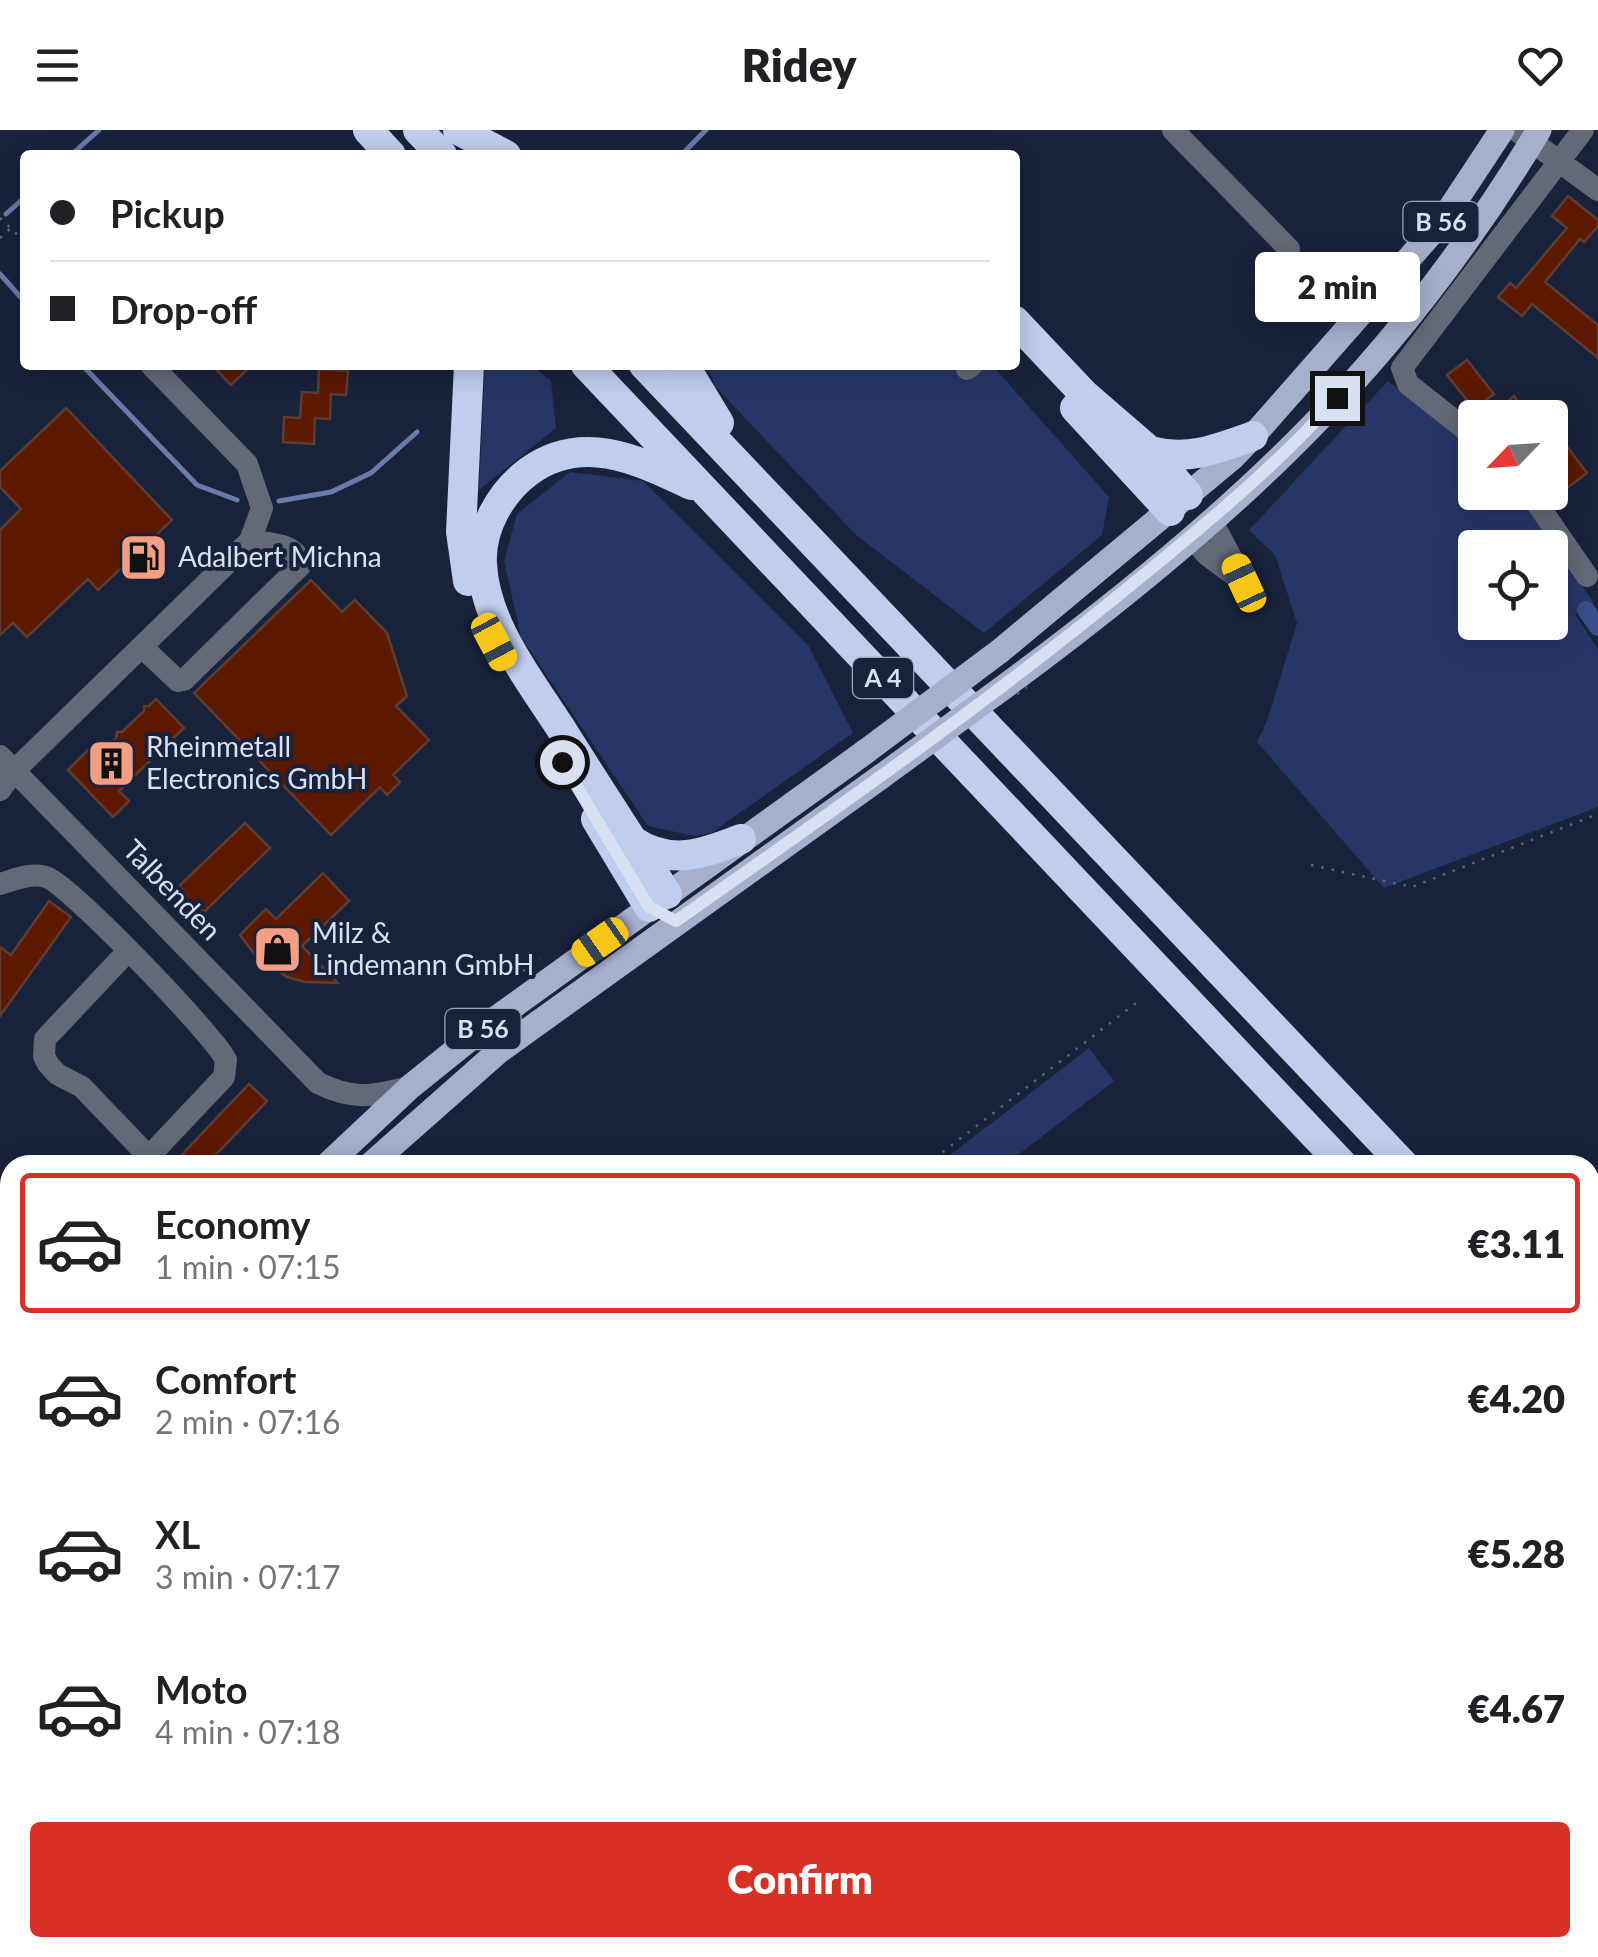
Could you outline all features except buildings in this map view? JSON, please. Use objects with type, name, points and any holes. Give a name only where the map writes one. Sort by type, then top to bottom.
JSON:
[{"type":"highway","points":[[364,130],[386,150]]},
{"type":"highway","points":[[418,130],[437,150]]},
{"type":"highway","points":[[458,130],[496,150]]},
{"type":"highway","points":[[1020,334],[1150,451],[1179,503]]},
{"type":"highway","points":[[1020,334],[1179,503]]},
{"type":"highway","points":[[469,370],[462,532],[465,568],[484,620],[520,688],[664,907]]},
{"type":"highway","name":"A 4","points":[[591,370],[1334,1155]]},
{"type":"highway","name":"A 4","points":[[649,370],[1395,1155]]},
{"type":"highway","name":"A 4","points":[[687,370],[769,495]]},
{"type":"highway","points":[[1150,451],[1171,456],[1198,455],[1253,436]]},
{"type":"highway","points":[[664,907],[633,841],[506,639],[486,587],[482,564],[484,538],[494,512],[518,480],[545,462],[575,452],[620,454],[708,493]]},
{"type":"highway","points":[[633,841],[655,852],[682,857],[741,840]]},
{"type":"main road","name":"B 56","points":[[381,1155],[741,840],[1000,651],[1179,503],[1253,436],[1442,221],[1502,130]]},
{"type":"main road","name":"B 56","points":[[338,1155],[410,1088],[487,1025],[664,907],[882,776],[1020,676],[1211,520],[1313,425],[1386,342],[1458,253],[1529,134]]},
{"type":"main road","points":[[1179,503],[1211,520]]},
{"type":"main road","points":[[1179,503],[1191,537]]},
{"type":"street","points":[[1172,130],[1289,249]]},
{"type":"street","points":[[1458,424],[1408,384],[1402,368],[1583,130]]},
{"type":"street","points":[[1529,134],[1598,190]]},
{"type":"street","points":[[0,790],[7,763],[142,647],[250,541],[262,508],[248,464],[156,370]]},
{"type":"street","points":[[1542,510],[1588,576]]},
{"type":"street","points":[[1191,537],[1226,572],[1244,583],[1211,520]]},
{"type":"street","points":[[142,647],[178,681],[184,680],[300,565],[299,556],[291,548],[250,541]]},
{"type":"street","name":"Talbenden","points":[[7,763],[318,1084],[363,1098],[410,1088]]},
{"type":"street","points":[[0,884],[34,875],[48,877],[92,912],[226,1060],[224,1076],[151,1155]]},
{"type":"street","points":[[128,951],[44,1038],[42,1047],[48,1064],[57,1074],[82,1087],[140,1155]]},
{"type":"path","points":[[0,218],[20,237]]},
{"type":"path","points":[[0,238],[10,228]]},
{"type":"path","points":[[1289,249],[1324,286]]},
{"type":"path","points":[[1310,865],[1412,887],[1598,814]]},
{"type":"path","points":[[523,971],[550,954]]},
{"type":"path","points":[[939,1155],[1136,1003]]},
{"type":"shaded area","points":[[485,370],[537,370],[551,381],[556,428],[479,490]]},
{"type":"shaded area","points":[[709,370],[996,370],[1109,497],[1102,535],[984,633],[856,535],[715,386]]},
{"type":"shaded area","points":[[1388,381],[1458,437],[1458,510],[1528,510],[1542,530],[1458,530],[1458,640],[1568,640],[1568,566],[1594,603],[1575,614],[1598,649],[1598,807],[1384,888],[1257,742],[1297,623],[1275,555],[1249,530]]},
{"type":"shaded area","points":[[570,472],[643,481],[808,645],[853,733],[711,833],[694,836],[648,826],[521,637],[504,561],[517,514]]},
{"type":"shaded area","points":[[1089,1048],[1114,1081],[1018,1155],[950,1155]]},
{"type":"waterway","points":[[77,150],[99,130]]},
{"type":"waterway","points":[[686,150],[706,130]]},
{"type":"waterway","points":[[6,214],[20,201]]},
{"type":"waterway","points":[[0,274],[20,296]]},
{"type":"waterway","points":[[87,370],[197,485],[237,500]]},
{"type":"waterway","points":[[279,501],[331,492],[371,473],[417,432]]},
{"type":"waterway","points":[[1586,610],[1598,627]]},
{"type":"place","name":"Adalbert Michna","points":[[143,557]]},
{"type":"place","name":"Rheinmetall Electronics GmbH","points":[[111,763]]},
{"type":"place","name":"Milz & Lindemann GmbH","points":[[277,949]]},
{"type":"route","points":[[562,762],[649,907],[676,921],[1020,676],[1211,520],[1337,398]]}]
